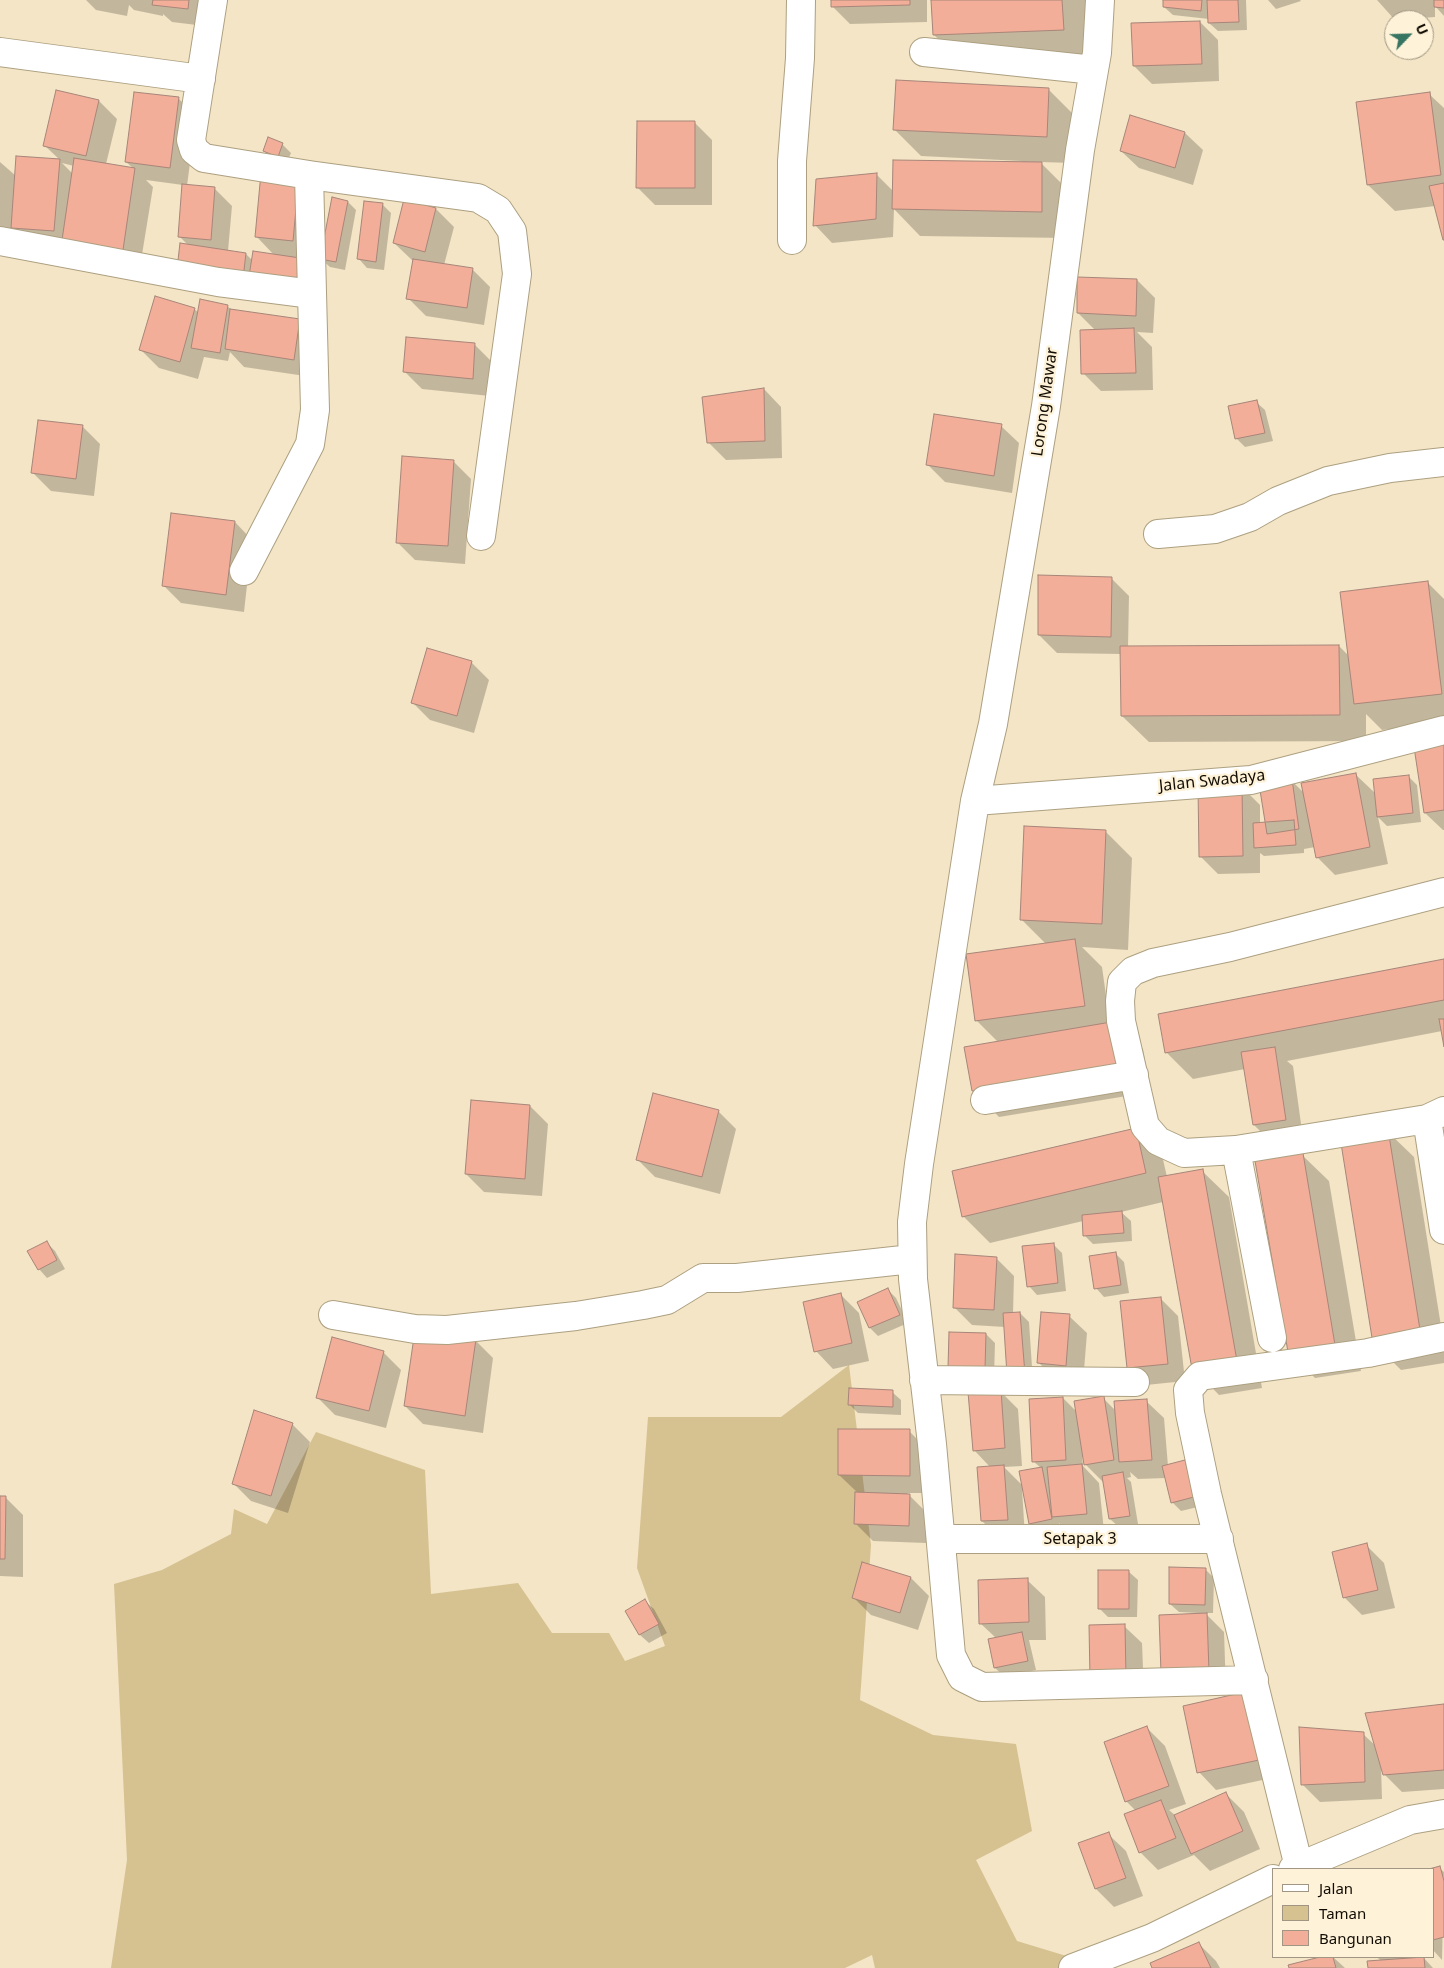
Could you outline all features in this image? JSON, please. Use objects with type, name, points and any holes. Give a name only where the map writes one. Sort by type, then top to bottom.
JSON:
[{"type":"street","points":[[213,0],[201,79],[193,115],[191,140],[194,150],[204,158],[309,176],[478,198],[498,210],[512,231],[517,274],[481,536]]},
{"type":"street","points":[[792,240],[792,161],[800,58],[801,0]]},
{"type":"street","name":"Lorong Mawar","points":[[1100,0],[1094,70],[1080,150],[1044,416],[992,724],[975,801],[919,1164],[912,1222],[912,1259],[951,1655],[962,1677],[982,1687],[1254,1680]]},
{"type":"street","points":[[0,52],[201,79]]},
{"type":"street","points":[[924,52],[1094,70]]},
{"type":"street","points":[[244,572],[310,444],[315,410],[309,176]]},
{"type":"street","points":[[0,240],[218,282],[312,294]]},
{"type":"street","points":[[1158,534],[1215,529],[1250,517],[1278,501],[1328,481],[1390,468],[1444,462]]},
{"type":"street","name":"Jalan Swadaya","points":[[975,801],[1251,780],[1444,730]]},
{"type":"street","points":[[1444,892],[1230,947],[1153,963],[1133,971],[1122,982],[1120,1001],[1121,1021],[1145,1126],[1158,1141],[1184,1152],[1236,1150],[1435,1115],[1444,1230]]},
{"type":"street","points":[[985,1100],[1134,1075]]},
{"type":"street","points":[[1236,1150],[1272,1338]]},
{"type":"street","points":[[333,1315],[415,1329],[447,1330],[576,1316],[643,1305],[667,1300],[703,1278],[737,1278],[912,1259]]},
{"type":"street","points":[[1444,1337],[1368,1353],[1200,1376],[1188,1390],[1190,1413],[1254,1680],[1296,1868],[1410,1820],[1444,1814]]},
{"type":"street","points":[[924,1380],[1135,1382]]},
{"type":"street","name":"Setapak 3","points":[[941,1540],[1219,1538]]},
{"type":"street","points":[[1073,1968],[1152,1938],[1272,1879]]},
{"type":"green space","points":[[849,1365],[871,1545],[860,1700],[933,1735],[1016,1744],[1032,1831],[976,1860],[1017,1941],[1106,1968],[875,1968],[872,1955],[845,1968],[111,1968],[127,1860],[114,1584],[162,1570],[231,1534],[234,1509],[267,1524],[316,1432],[425,1470],[431,1594],[518,1583],[552,1633],[609,1633],[625,1661],[665,1646],[637,1568],[648,1417],[781,1417]]},
{"type":"building","points":[[153,0],[189,0],[188,9],[152,5]]},
{"type":"building","points":[[831,0],[910,0],[910,5],[831,7]]},
{"type":"building","points":[[931,0],[1062,0],[1064,30],[933,35]]},
{"type":"building","points":[[1163,0],[1202,0],[1201,11],[1163,7]]},
{"type":"building","points":[[1207,0],[1238,0],[1239,22],[1208,23]]},
{"type":"building","points":[[1434,0],[1444,0],[1444,8],[1434,7]]},
{"type":"building","points":[[1200,21],[1202,64],[1133,66],[1131,23]]},
{"type":"building","points":[[896,80],[1049,88],[1047,137],[893,130]]},
{"type":"building","points":[[56,90],[99,100],[86,156],[43,146]]},
{"type":"building","points":[[134,92],[179,97],[170,168],[125,162]]},
{"type":"building","points":[[1430,92],[1441,175],[1367,185],[1356,102]]},
{"type":"building","points":[[1130,115],[1185,132],[1175,168],[1120,151]]},
{"type":"building","points":[[637,121],[695,121],[695,188],[636,188]]},
{"type":"building","points":[[268,137],[283,143],[278,157],[263,151]]},
{"type":"building","points":[[16,156],[60,159],[54,231],[11,228]]},
{"type":"building","points":[[74,158],[135,168],[123,250],[62,240]]},
{"type":"building","points":[[893,160],[1042,162],[1042,212],[892,209]]},
{"type":"building","points":[[261,173],[299,176],[293,241],[255,237]]},
{"type":"building","points":[[877,173],[876,219],[813,226],[816,179]]},
{"type":"building","points":[[1444,183],[1444,240],[1443,240],[1429,186]]},
{"type":"building","points":[[182,184],[215,187],[211,240],[178,237]]},
{"type":"building","points":[[332,197],[348,201],[336,262],[320,259]]},
{"type":"building","points":[[404,199],[436,208],[425,252],[393,243]]},
{"type":"building","points":[[364,201],[383,203],[376,262],[357,259]]},
{"type":"building","points":[[180,243],[246,253],[243,279],[177,269]]},
{"type":"building","points":[[253,251],[307,259],[303,284],[249,276]]},
{"type":"building","points":[[413,259],[473,268],[467,308],[406,299]]},
{"type":"building","points":[[1077,277],[1137,279],[1136,316],[1077,313]]},
{"type":"building","points":[[155,296],[195,308],[180,362],[139,350]]},
{"type":"building","points":[[200,299],[228,305],[220,353],[191,348]]},
{"type":"building","points":[[230,309],[300,319],[294,360],[225,349]]},
{"type":"building","points":[[1134,328],[1136,373],[1081,374],[1080,330]]},
{"type":"building","points":[[406,337],[475,343],[473,379],[403,372]]},
{"type":"building","points":[[764,388],[765,441],[707,443],[702,397]]},
{"type":"building","points":[[1257,400],[1265,433],[1235,439],[1228,406]]},
{"type":"building","points":[[934,414],[1002,424],[994,476],[926,465]]},
{"type":"building","points":[[38,420],[83,425],[76,479],[31,473]]},
{"type":"building","points":[[402,456],[454,460],[448,546],[396,543]]},
{"type":"building","points":[[171,513],[235,521],[226,595],[162,586]]},
{"type":"building","points":[[1038,575],[1112,577],[1111,637],[1038,635]]},
{"type":"building","points":[[1428,581],[1442,694],[1354,704],[1340,592]]},
{"type":"building","points":[[1339,645],[1340,715],[1121,716],[1120,646]]},
{"type":"building","points":[[427,648],[472,661],[457,716],[411,703]]},
{"type":"building","points":[[1444,742],[1444,810],[1424,813],[1414,747]]},
{"type":"building","points":[[1356,773],[1370,847],[1316,858],[1301,783]]},
{"type":"building","points":[[1409,775],[1413,813],[1377,817],[1373,779]]},
{"type":"building","points":[[1292,779],[1299,829],[1267,834],[1259,784]]},
{"type":"building","points":[[1198,786],[1242,786],[1243,856],[1199,857]]},
{"type":"building","points":[[1294,820],[1296,845],[1254,848],[1253,823]]},
{"type":"building","points":[[1024,826],[1106,830],[1102,924],[1020,920]]},
{"type":"building","points":[[1075,939],[1085,1006],[975,1021],[966,954]]},
{"type":"building","points":[[1444,959],[1444,1000],[1165,1053],[1158,1014]]},
{"type":"building","points":[[1439,1019],[1444,1019],[1444,1047]]},
{"type":"building","points":[[1117,1021],[1125,1065],[972,1091],[964,1047]]},
{"type":"building","points":[[1275,1047],[1286,1120],[1253,1125],[1241,1052]]},
{"type":"building","points":[[653,1093],[719,1110],[702,1177],[636,1160]]},
{"type":"building","points":[[471,1100],[530,1105],[525,1179],[465,1174]]},
{"type":"building","points":[[1136,1128],[1146,1173],[962,1217],[952,1171]]},
{"type":"building","points":[[1388,1129],[1421,1336],[1373,1344],[1340,1137]]},
{"type":"building","points":[[1303,1153],[1335,1345],[1288,1352],[1255,1161]]},
{"type":"building","points":[[1203,1169],[1237,1361],[1192,1369],[1158,1177]]},
{"type":"building","points":[[1122,1211],[1124,1233],[1083,1236],[1082,1215]]},
{"type":"building","points":[[47,1241],[57,1260],[38,1270],[27,1251]]},
{"type":"building","points":[[1054,1243],[1058,1283],[1027,1287],[1022,1246]]},
{"type":"building","points":[[1116,1252],[1121,1285],[1094,1289],[1089,1256]]},
{"type":"building","points":[[955,1254],[997,1257],[994,1310],[953,1308]]},
{"type":"building","points":[[888,1288],[900,1315],[869,1328],[857,1302]]},
{"type":"building","points":[[841,1293],[852,1343],[814,1352],[803,1302]]},
{"type":"building","points":[[1161,1297],[1168,1364],[1127,1368],[1120,1301]]},
{"type":"building","points":[[1020,1312],[1025,1374],[1007,1375],[1003,1313]]},
{"type":"building","points":[[1041,1312],[1070,1314],[1066,1366],[1037,1363]]},
{"type":"building","points":[[415,1330],[476,1339],[465,1416],[404,1406]]},
{"type":"building","points":[[949,1332],[986,1333],[985,1369],[948,1368]]},
{"type":"building","points":[[332,1337],[384,1351],[369,1411],[316,1398]]},
{"type":"building","points":[[849,1388],[893,1390],[893,1407],[848,1405]]},
{"type":"building","points":[[1001,1390],[1005,1448],[973,1451],[968,1392]]},
{"type":"building","points":[[1104,1396],[1114,1460],[1084,1465],[1074,1401]]},
{"type":"building","points":[[1063,1397],[1066,1460],[1032,1462],[1029,1399]]},
{"type":"building","points":[[1147,1399],[1152,1460],[1119,1462],[1114,1401]]},
{"type":"building","points":[[254,1410],[293,1423],[271,1496],[232,1484]]},
{"type":"building","points":[[838,1429],[910,1429],[910,1476],[838,1475]]},
{"type":"building","points":[[1185,1460],[1194,1497],[1171,1503],[1162,1466]]},
{"type":"building","points":[[1082,1464],[1087,1514],[1052,1517],[1047,1467]]},
{"type":"building","points":[[1004,1465],[1008,1520],[981,1521],[977,1467]]},
{"type":"building","points":[[1042,1467],[1052,1519],[1029,1524],[1019,1471]]},
{"type":"building","points":[[1123,1472],[1130,1516],[1109,1519],[1102,1476]]},
{"type":"building","points":[[855,1492],[910,1494],[909,1526],[854,1524]]},
{"type":"building","points":[[0,1496],[6,1496],[5,1559],[0,1559]]},
{"type":"building","points":[[1367,1543],[1378,1590],[1343,1598],[1332,1552]]},
{"type":"building","points":[[862,1562],[911,1577],[900,1613],[852,1598]]},
{"type":"building","points":[[1169,1567],[1206,1568],[1205,1605],[1169,1604]]},
{"type":"building","points":[[1098,1570],[1129,1570],[1129,1609],[1098,1609]]},
{"type":"building","points":[[1028,1578],[1029,1622],[979,1624],[978,1580]]},
{"type":"building","points":[[645,1599],[659,1624],[639,1635],[625,1611]]},
{"type":"building","points":[[1207,1613],[1209,1672],[1161,1673],[1159,1615]]},
{"type":"building","points":[[1125,1624],[1126,1677],[1090,1678],[1089,1625]]},
{"type":"building","points":[[1022,1632],[1028,1661],[994,1668],[988,1639]]},
{"type":"building","points":[[1249,1691],[1264,1759],[1197,1773],[1183,1706]]},
{"type":"building","points":[[1444,1704],[1444,1770],[1383,1775],[1365,1713]]},
{"type":"building","points":[[1147,1726],[1169,1786],[1125,1802],[1104,1742]]},
{"type":"building","points":[[1299,1727],[1364,1732],[1365,1782],[1301,1785]]},
{"type":"building","points":[[1226,1792],[1243,1831],[1191,1854],[1174,1815]]},
{"type":"building","points":[[1161,1800],[1176,1838],[1139,1853],[1124,1814]]},
{"type":"building","points":[[1109,1832],[1126,1878],[1095,1889],[1078,1843]]},
{"type":"building","points":[[1440,1866],[1444,1881],[1444,1937],[1434,1940],[1434,1868]]},
{"type":"building","points":[[1199,1942],[1211,1968],[1152,1968],[1150,1963]]},
{"type":"building","points":[[1316,1958],[1333,1958],[1336,1968],[1289,1968],[1288,1965]]},
{"type":"building","points":[[1424,1958],[1425,1968],[1368,1968],[1367,1961]]}]
